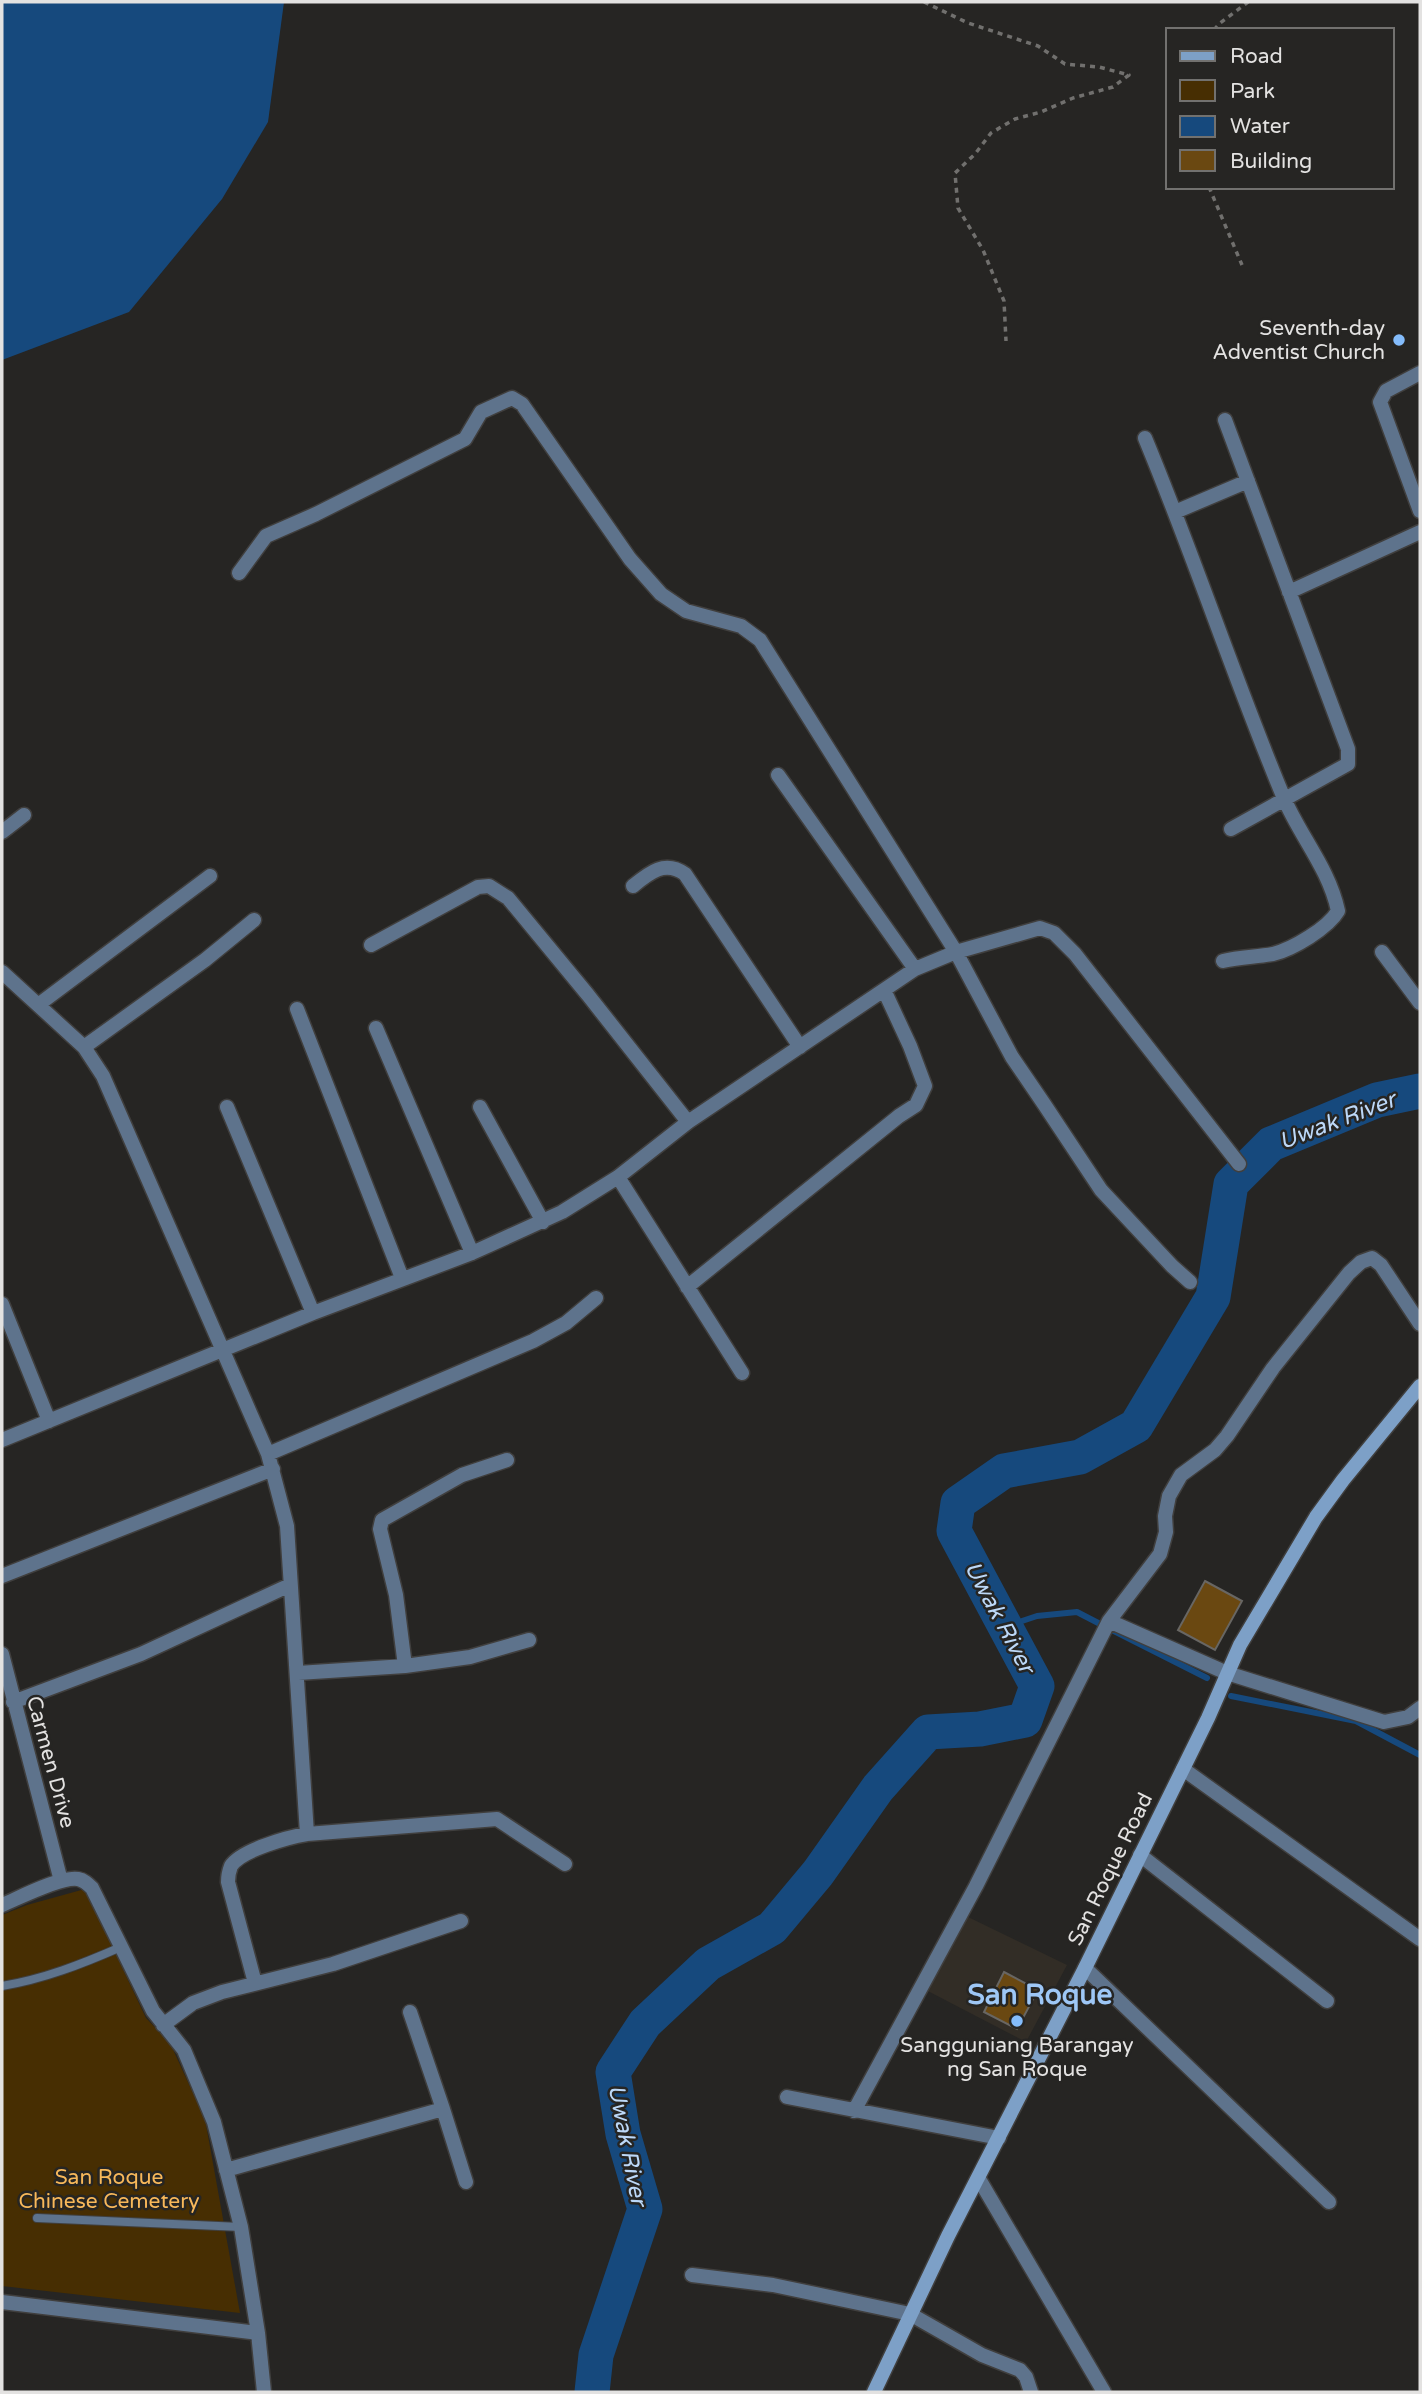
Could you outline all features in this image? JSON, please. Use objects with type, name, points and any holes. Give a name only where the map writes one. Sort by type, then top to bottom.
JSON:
[{"type":"street","points":[[1419,504],[1380,402],[1386,391],[1420,373]]},
{"type":"street","points":[[239,573],[266,536],[316,514],[465,439],[481,412],[512,398],[522,404],[630,559],[661,594],[687,611],[741,625],[760,639],[956,952],[1012,1057],[1101,1190],[1190,1282]]},
{"type":"street","points":[[1224,421],[1348,749],[1348,764],[1231,829]]},
{"type":"street","points":[[1145,438],[1284,799],[1333,889],[1338,911],[1332,921],[1289,948],[1275,953],[1223,961]]},
{"type":"street","points":[[1175,512],[1248,481]]},
{"type":"street","points":[[1289,592],[1420,532]]},
{"type":"street","points":[[778,775],[915,969]]},
{"type":"street","points":[[2,831],[24,815]]},
{"type":"street","points":[[634,886],[656,869],[676,868],[685,874],[800,1047]]},
{"type":"street","points":[[38,1005],[211,876]]},
{"type":"street","points":[[371,945],[478,887],[489,886],[508,898],[688,1122]]},
{"type":"street","points":[[84,1047],[205,960],[254,920]]},
{"type":"street","points":[[2,1440],[313,1313],[472,1253],[543,1222],[589,1197],[688,1122],[915,969],[956,952],[1040,928],[1054,933],[1075,954],[1238,1164]]},
{"type":"street","points":[[1382,952],[1420,1003]]},
{"type":"street","points":[[2,972],[84,1047],[103,1076],[268,1454],[287,1526],[307,1834]]},
{"type":"street","points":[[687,1287],[916,1105],[925,1086],[884,990]]},
{"type":"street","points":[[297,1009],[402,1278]]},
{"type":"street","points":[[376,1028],[472,1253]]},
{"type":"street","points":[[227,1107],[313,1313]]},
{"type":"street","points":[[480,1107],[543,1222]]},
{"type":"street","points":[[618,1177],[742,1373]]},
{"type":"street","points":[[854,2110],[976,1886],[1109,1621],[1160,1554],[1166,1532],[1165,1516],[1169,1496],[1181,1475],[1215,1450],[1227,1436],[1273,1368],[1349,1273],[1361,1262],[1372,1258],[1381,1265],[1420,1324]]},
{"type":"street","points":[[268,1454],[533,1341],[566,1323],[596,1298]]},
{"type":"street","points":[[2,1304],[49,1421]]},
{"type":"street","name":"San Roque Road","points":[[874,2392],[910,2314],[1085,1968],[1259,1610],[1316,1517],[1420,1386]]},
{"type":"street","points":[[405,1666],[396,1595],[380,1529],[382,1520],[462,1475],[507,1460]]},
{"type":"street","points":[[2,1576],[273,1469]]},
{"type":"street","points":[[13,1702],[141,1654],[290,1585]]},
{"type":"street","points":[[1109,1621],[1227,1672],[1384,1722],[1408,1717],[1420,1708]]},
{"type":"street","points":[[298,1673],[405,1666],[470,1657],[529,1640]]},
{"type":"street","name":"Carmen Drive","points":[[2,1654],[61,1881]]},
{"type":"street","points":[[1182,1769],[1420,1939]]},
{"type":"street","points":[[255,1983],[228,1882],[230,1868],[236,1860],[269,1845],[307,1834],[497,1819],[565,1864]]},
{"type":"street","points":[[1140,1855],[1326,2001]]},
{"type":"street","points":[[2,1905],[61,1881],[81,1879],[92,1888],[153,2011],[184,2050],[214,2122],[241,2227],[258,2333],[264,2392]]},
{"type":"street","points":[[163,2025],[193,2003],[222,1992],[333,1964],[461,1921]]},
{"type":"street","points":[[1085,1968],[1329,2202]]},
{"type":"street","points":[[410,2012],[466,2182]]},
{"type":"street","points":[[788,2097],[999,2138]]},
{"type":"street","points":[[226,2170],[443,2109]]},
{"type":"street","points":[[979,2179],[1104,2392]]},
{"type":"street","points":[[692,2275],[773,2285],[910,2314],[982,2355],[1020,2370],[1026,2377],[1031,2392]]},
{"type":"street","points":[[2,2302],[258,2333]]},
{"type":"lane","points":[[2,1986],[55,1974],[121,1947]]},
{"type":"lane","points":[[37,2218],[241,2227]]},
{"type":"path","points":[[924,2],[968,23],[1038,46],[1065,64],[1099,67],[1129,75],[1113,88],[1073,98],[1041,112],[1015,119],[992,133],[955,173],[958,208],[983,250],[1004,301],[1006,341]]},
{"type":"path","points":[[1216,28],[1248,2]]},
{"type":"path","points":[[1210,189],[1242,265]]},
{"type":"shaded area","points":[[966,1916],[1067,1965],[1026,2042],[924,1989]]},
{"type":"green space","name":"San Roque Chinese Cemetery","points":[[85,1889],[146,2018],[170,2043],[205,2119],[240,2313],[2,2286],[2,1915]]},
{"type":"water","points":[[2,2],[284,2],[268,122],[222,199],[129,312],[2,360]]},
{"type":"building","points":[[1205,1581],[1242,1601],[1215,1650],[1178,1630]]},
{"type":"building","points":[[1004,1972],[1038,1990],[1017,2029],[984,2012]]},
{"type":"waterway","name":"Uwak River","points":[[592,2392],[596,2355],[645,2209],[623,2134],[613,2072],[645,2023],[708,1964],[772,1928],[818,1873],[878,1788],[928,1732],[980,1729],[1025,1720],[1037,1686],[954,1531],[958,1503],[1004,1471],[1080,1457],[1136,1426],[1213,1297],[1231,1184],[1271,1144],[1377,1100],[1420,1091]]},
{"type":"waterway","points":[[1022,1621],[1037,1616],[1077,1612],[1104,1626]]},
{"type":"waterway","points":[[1110,1629],[1207,1678]]},
{"type":"waterway","points":[[1231,1696],[1356,1721],[1420,1755]]},
{"type":"place","name":"Seventh-day Adventist Church","points":[[1399,340]]},
{"type":"place","name":"Sangguniang Barangay ng San Roque","points":[[1017,2021]]},
{"type":"district","name":"San Roque","points":[[1040,1994]]}]
